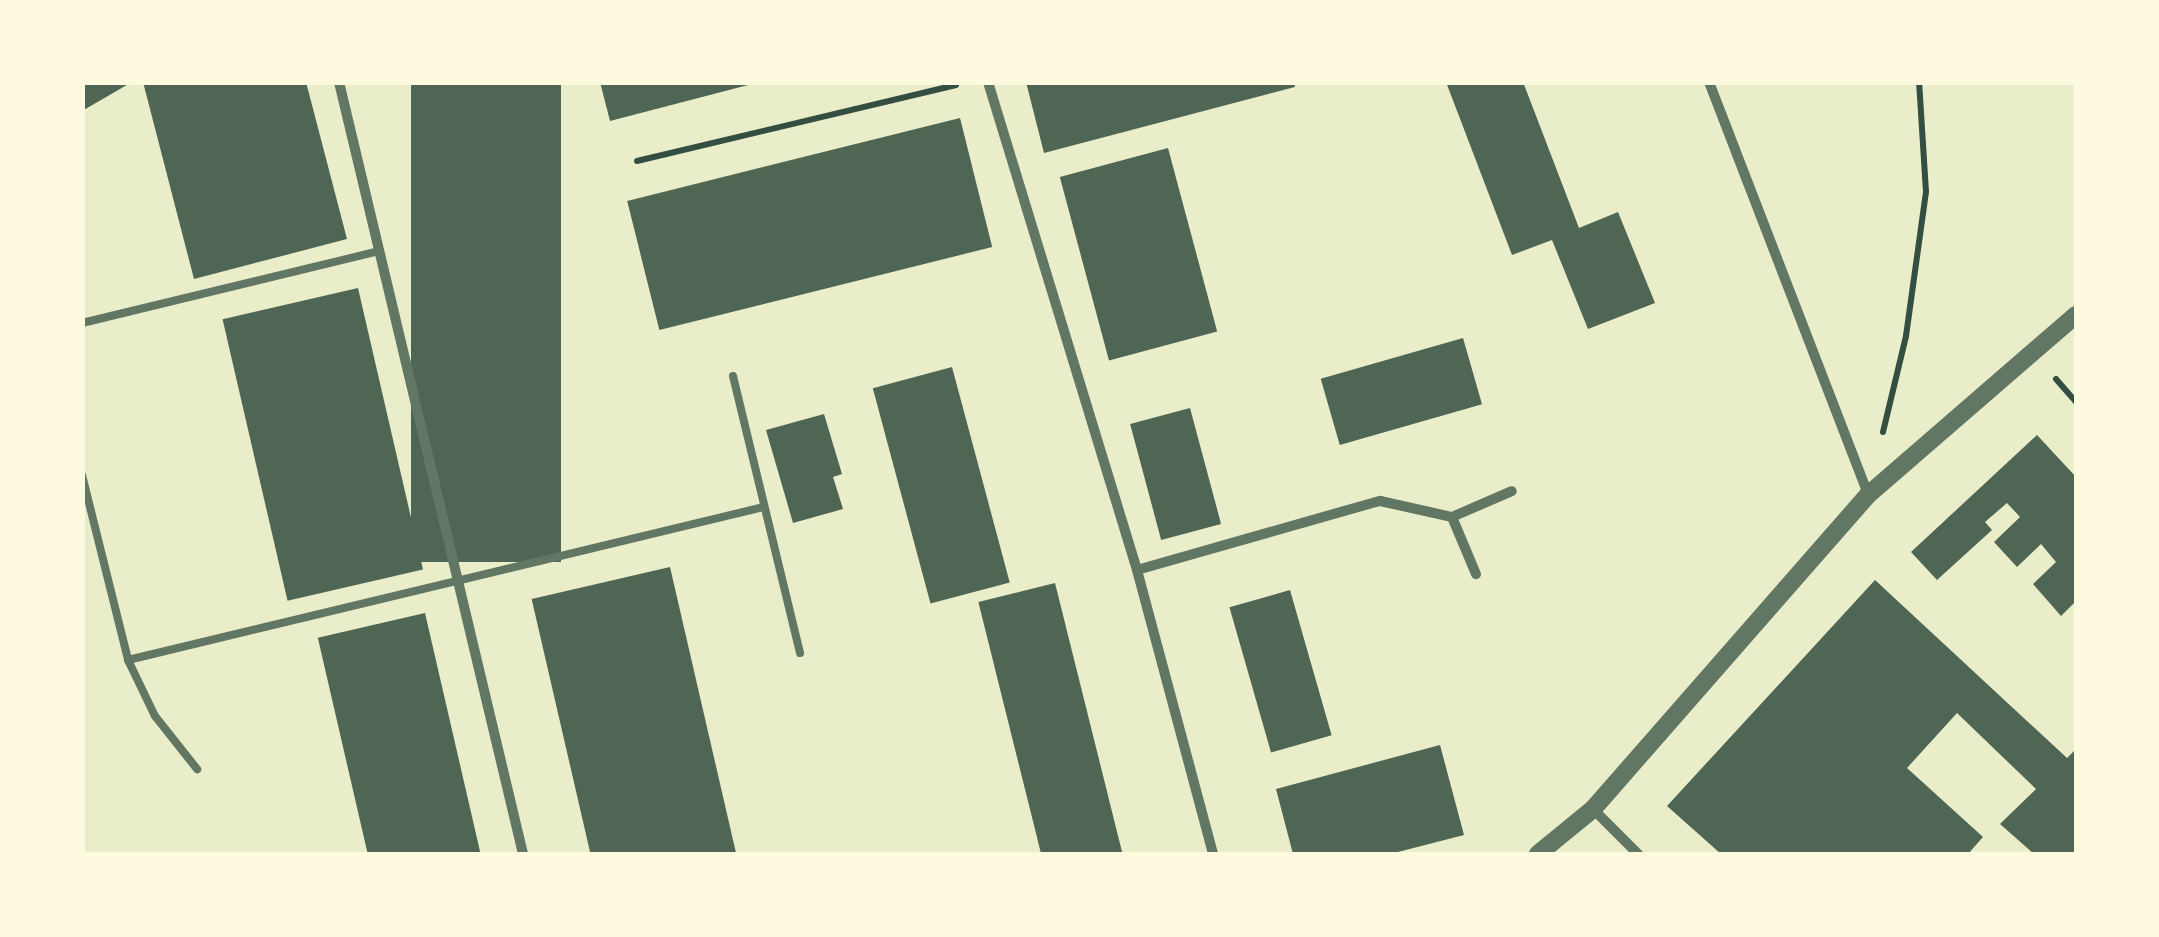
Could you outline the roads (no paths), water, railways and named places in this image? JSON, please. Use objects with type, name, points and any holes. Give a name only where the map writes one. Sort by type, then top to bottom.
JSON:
[{"type":"street","points":[[339,82],[376,252],[523,854]]},
{"type":"street","points":[[988,82],[1137,570],[1214,854]]},
{"type":"street","points":[[1709,82],[1868,495]]},
{"type":"street","points":[[1538,854],[1593,809],[1868,495],[2076,315]]},
{"type":"street","points":[[1137,570],[1380,502],[1414,504],[1452,517],[1512,490]]},
{"type":"street","points":[[1452,517],[1476,574]]},
{"type":"street","points":[[1593,809],[1638,854]]},
{"type":"lane","points":[[82,322],[376,252]]},
{"type":"lane","points":[[732,376],[800,653]]},
{"type":"lane","points":[[82,474],[128,660],[155,716],[197,769]]},
{"type":"lane","points":[[128,660],[764,506]]}]
